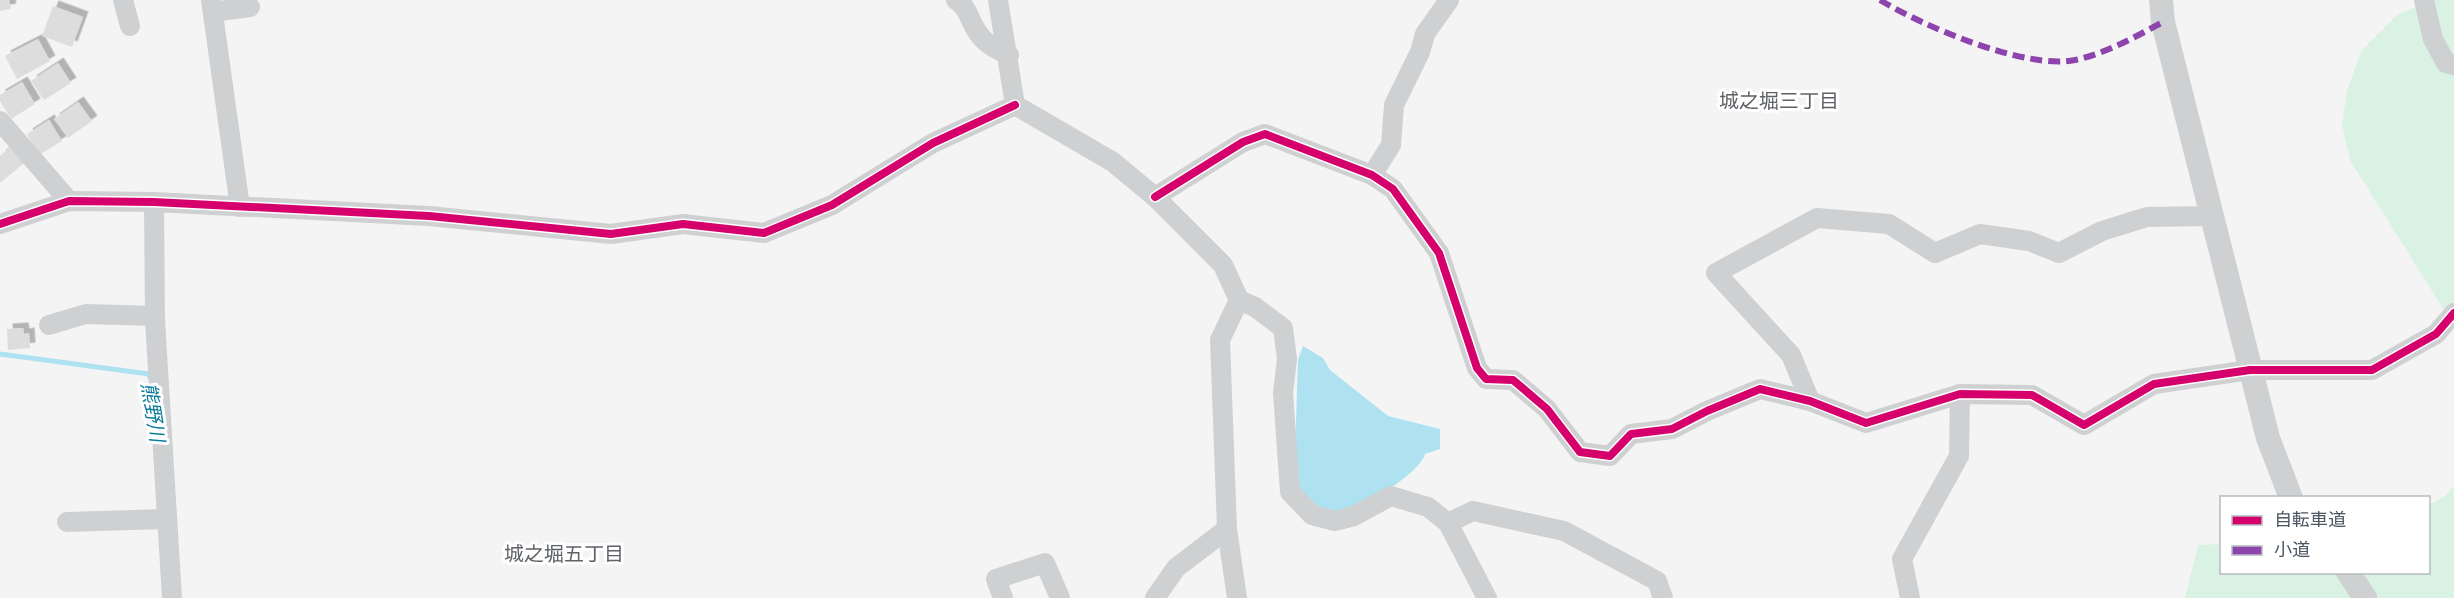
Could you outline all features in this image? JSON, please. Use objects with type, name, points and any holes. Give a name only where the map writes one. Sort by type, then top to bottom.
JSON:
[{"type":"street","points":[[123,0],[130,26]]},
{"type":"street","points":[[956,0],[964,5],[975,30],[990,46],[1009,55]]},
{"type":"street","points":[[998,0],[1009,55],[1015,105]]},
{"type":"street","points":[[1372,175],[1391,146],[1394,105],[1420,52],[1425,34],[1449,0]]},
{"type":"street","points":[[2161,0],[2163,22],[2250,370],[2268,438],[2290,496]]},
{"type":"street","points":[[2424,0],[2433,39],[2446,63],[2454,65]]},
{"type":"street","points":[[240,207],[212,6],[250,7]]},
{"type":"street","points":[[0,224],[69,201],[154,202],[429,216],[611,234],[683,224],[764,233],[832,205],[933,143],[1015,105]]},
{"type":"street","points":[[1015,105],[1113,162],[1155,197],[1223,266],[1239,300],[1255,307],[1283,328],[1287,359],[1283,393],[1290,492],[1312,515],[1335,521],[1354,516],[1391,496],[1428,507],[1448,523],[1487,598]]},
{"type":"street","points":[[0,121],[69,201]]},
{"type":"street","points":[[1155,197],[1243,142],[1265,134],[1372,175],[1393,189],[1439,253],[1477,368],[1486,378],[1513,380],[1547,409],[1580,452],[1610,456],[1631,434],[1672,429],[1707,411],[1760,389],[1810,400],[1866,423],[1960,394],[2032,395],[2084,425],[2154,384],[2250,370],[2372,370],[2436,333],[2454,313]]},
{"type":"street","points":[[154,202],[155,316],[165,519],[172,598]]},
{"type":"street","points":[[1810,400],[1791,355],[1716,273],[1817,218],[1889,225],[1935,253],[1980,234],[2029,241],[2059,252],[2102,231],[2147,217],[2213,216]]},
{"type":"street","points":[[1237,598],[1227,529],[1220,340],[1239,300]]},
{"type":"street","points":[[49,325],[86,314],[155,316]]},
{"type":"street","points":[[1910,598],[1902,559],[1959,456],[1960,394]]},
{"type":"street","points":[[1448,523],[1473,511],[1564,531],[1657,581],[1663,598]]},
{"type":"street","points":[[67,522],[165,519]]},
{"type":"street","points":[[1155,598],[1176,568],[1227,529]]},
{"type":"street","points":[[1003,598],[996,579],[1046,563],[1060,598]]},
{"type":"street","points":[[2349,574],[2365,598]]},
{"type":"green space","points":[[2433,0],[2454,0],[2454,326],[2350,160],[2342,125],[2347,91],[2361,51],[2398,14]]},
{"type":"green space","points":[[2454,486],[2454,598],[2185,598],[2198,545],[2220,544],[2220,574],[2430,574],[2430,504],[2446,495]]},
{"type":"water","points":[[1303,346],[1323,358],[1330,370],[1388,416],[1440,429],[1440,449],[1425,454],[1409,474],[1362,504],[1331,513],[1317,510],[1294,485],[1298,360]]},
{"type":"building","points":[[0,0],[9,0],[11,9],[0,11]]},
{"type":"building","points":[[53,6],[83,17],[72,47],[42,36]]},
{"type":"building","points":[[38,39],[50,61],[17,79],[5,56]]},
{"type":"building","points":[[58,63],[71,83],[44,100],[31,81]]},
{"type":"building","points":[[22,82],[35,104],[11,119],[0,101],[0,95]]},
{"type":"building","points":[[78,102],[92,121],[68,138],[54,119]]},
{"type":"building","points":[[49,120],[62,141],[39,155],[27,134]]},
{"type":"building","points":[[11,147],[24,163],[0,183],[0,156]]},
{"type":"building","points":[[23,328],[24,334],[29,333],[30,348],[8,350],[7,329]]},
{"type":"waterway","name":"熊野川","points":[[0,354],[149,374],[150,378]]},
{"type":"marked path","points":[[1880,0],[1922,22],[1975,44],[2029,58],[2054,61],[2075,60],[2098,53],[2163,22]]},
{"type":"cycle path","points":[[0,224],[69,201],[154,202],[429,216],[611,234],[683,224],[764,233],[832,205],[933,143],[1015,105]]},
{"type":"cycle path","points":[[1155,197],[1243,142],[1265,134],[1372,175],[1393,189],[1439,253],[1477,368],[1486,379],[1513,380],[1547,409],[1580,452],[1610,456],[1631,434],[1672,429],[1707,411],[1760,389],[1810,401],[1866,423],[1960,394],[2032,395],[2084,425],[2154,384],[2250,370],[2372,370],[2436,334],[2454,313]]},
{"type":"district","name":"城之堀三丁目","points":[[1779,101]]},
{"type":"district","name":"城之堀五丁目","points":[[564,554]]}]
